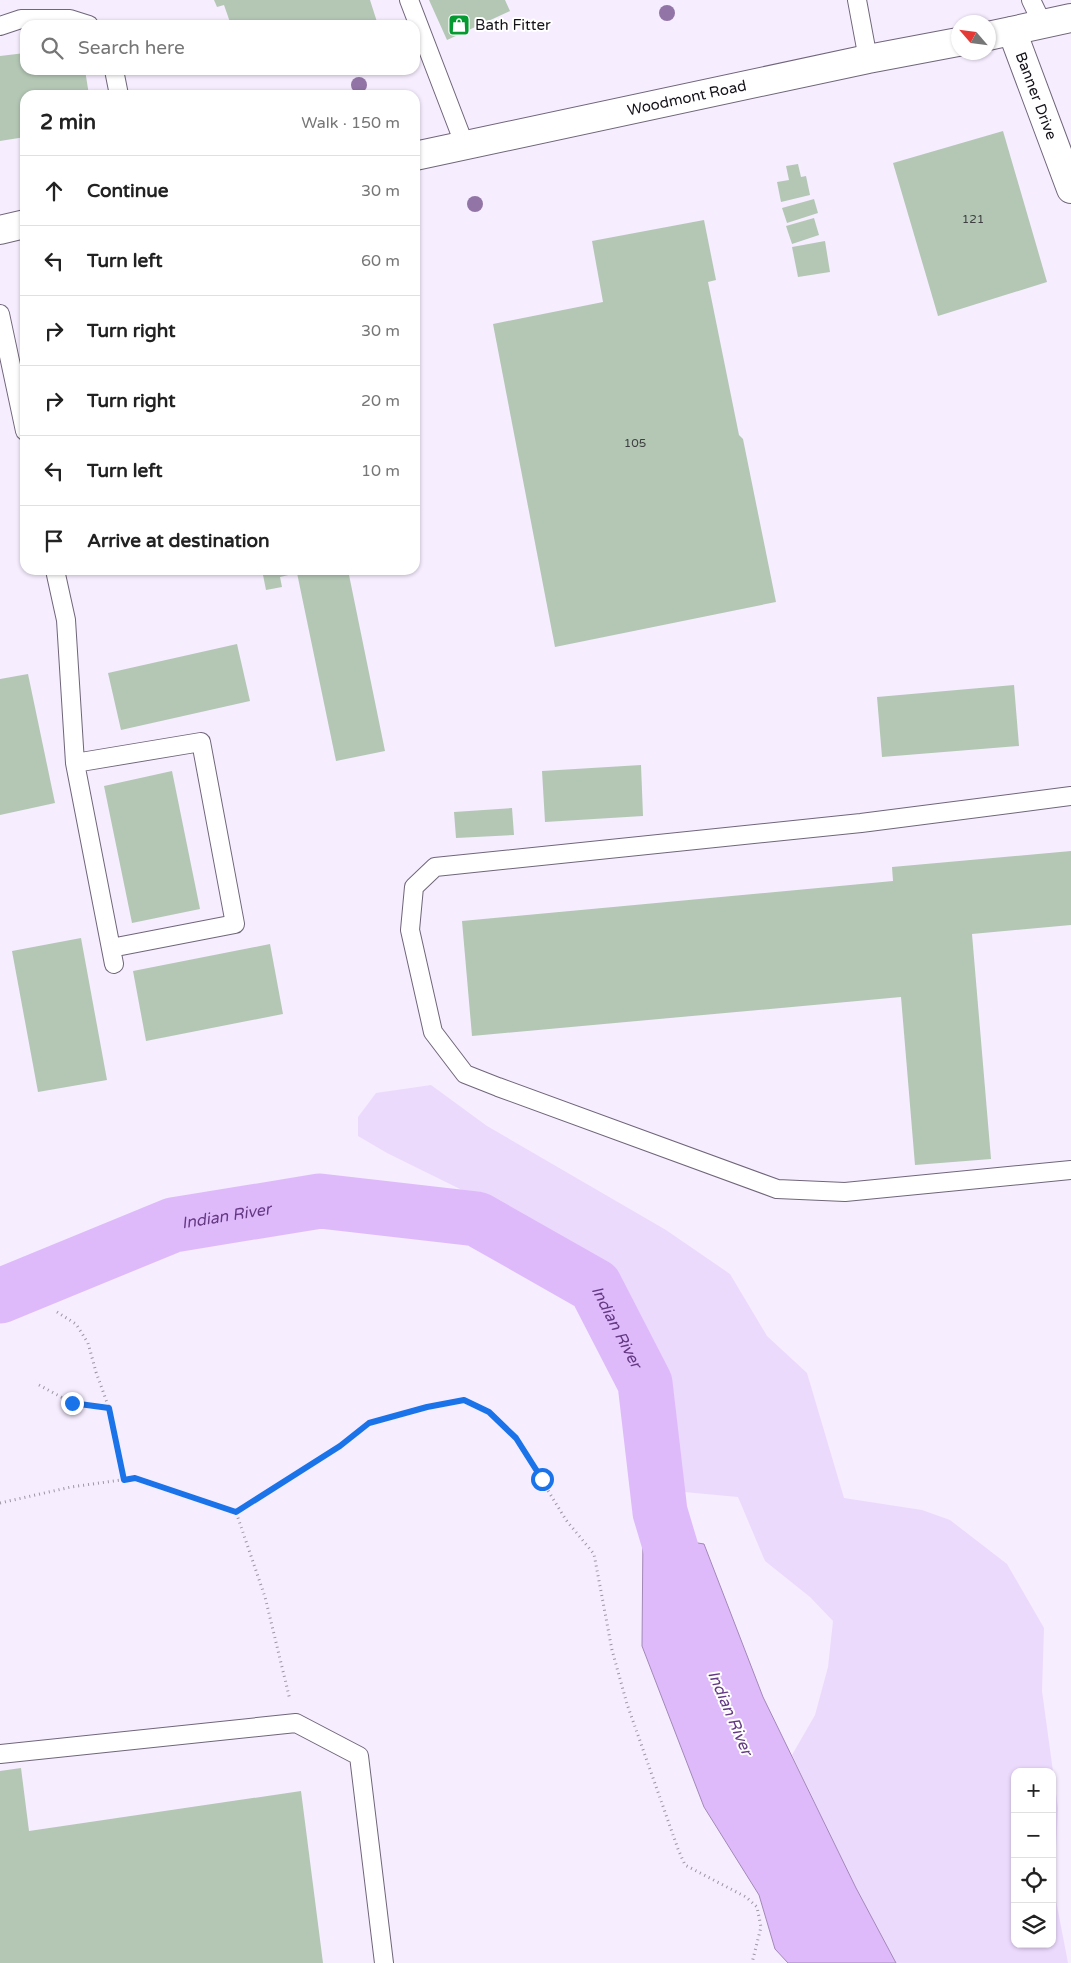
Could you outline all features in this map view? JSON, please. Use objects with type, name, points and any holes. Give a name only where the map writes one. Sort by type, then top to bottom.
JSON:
[{"type":"main road","points":[[1000,33],[1071,18]]},
{"type":"main road","name":"Banner Drive","points":[[1000,33],[1071,189]]},
{"type":"main road","name":"Woodmont Road","points":[[420,155],[868,59],[951,43]]},
{"type":"main road","points":[[0,230],[20,225]]},
{"type":"lane","points":[[409,0],[417,20]]},
{"type":"lane","points":[[857,0],[868,59]]},
{"type":"lane","points":[[1032,0],[1043,25]]},
{"type":"lane","points":[[0,26],[20,19],[73,20]]},
{"type":"lane","points":[[420,29],[465,146]]},
{"type":"lane","points":[[115,75],[117,90]]},
{"type":"lane","points":[[0,314],[20,408]]},
{"type":"lane","points":[[56,575],[66,620],[75,763],[113,956],[235,924],[202,742],[75,763]]},
{"type":"lane","points":[[1071,796],[861,822],[435,867],[414,887],[410,930],[434,1032],[465,1074],[498,1088],[777,1189],[846,1192],[1071,1170]]},
{"type":"lane","points":[[0,1754],[296,1723],[359,1756],[384,1963]]},
{"type":"path","points":[[57,1312],[76,1324],[88,1343],[109,1408],[124,1480]]},
{"type":"path","points":[[39,1385],[72,1403],[109,1408]]},
{"type":"path","points":[[236,1512],[340,1446],[369,1423],[427,1407],[464,1400],[489,1412],[516,1438],[566,1520],[594,1554],[614,1659],[627,1704],[678,1849],[685,1865],[746,1897],[757,1907],[761,1927],[752,1963]]},
{"type":"path","points":[[0,1503],[71,1487],[135,1478],[236,1512]]},
{"type":"path","points":[[236,1512],[265,1597],[296,1723]]},
{"type":"shaded area","points":[[431,1085],[487,1126],[666,1230],[730,1274],[767,1336],[807,1373],[844,1498],[922,1510],[950,1520],[1007,1564],[1044,1628],[1042,1691],[1053,1768],[1011,1768],[1011,1948],[1056,1948],[1056,1900],[1068,1963],[896,1963],[856,1888],[792,1755],[815,1715],[828,1667],[833,1621],[810,1597],[765,1561],[738,1497],[684,1492],[644,1476],[626,1404],[627,1373],[615,1299],[582,1268],[460,1189],[387,1153],[358,1136],[358,1117],[376,1093]]},
{"type":"shaded area","points":[[1056,1793],[1058,1808],[1056,1849]]},
{"type":"water","points":[[643,1531],[667,1538],[704,1544],[763,1697],[856,1888],[896,1963],[788,1963],[775,1949],[759,1895],[704,1807],[642,1646]]},
{"type":"building","points":[[214,0],[370,0],[376,20],[229,20],[224,5],[217,7]]},
{"type":"building","name":"Bath Fitter","points":[[429,0],[505,0],[510,11],[447,40]]},
{"type":"building","points":[[20,54],[20,75],[86,75],[88,90],[20,90],[20,138],[0,141],[0,56]]},
{"type":"building","points":[[1003,131],[1047,282],[938,316],[893,163]]},
{"type":"building","points":[[798,164],[801,177],[806,176],[810,195],[781,202],[777,182],[789,180],[786,166]]},
{"type":"building","points":[[814,199],[818,213],[787,223],[782,208]]},
{"type":"building","points":[[814,218],[819,235],[792,244],[786,226]]},
{"type":"building","points":[[704,220],[716,280],[708,282],[739,435],[743,439],[776,602],[555,647],[493,324],[603,302],[592,241]]},
{"type":"building","points":[[825,241],[830,272],[798,277],[792,247]]},
{"type":"building","points":[[263,575],[288,575],[280,577],[282,587],[266,590]]},
{"type":"building","points":[[297,575],[349,575],[385,751],[336,761]]},
{"type":"building","points":[[237,644],[250,701],[121,730],[108,673]]},
{"type":"building","points":[[28,674],[55,803],[0,815],[0,679]]},
{"type":"building","points":[[1014,685],[1019,746],[882,757],[877,697]]},
{"type":"building","points":[[641,765],[643,816],[545,822],[542,771]]},
{"type":"building","points":[[172,771],[200,909],[132,923],[104,786]]},
{"type":"building","points":[[512,808],[514,835],[456,838],[454,812]]},
{"type":"building","points":[[1071,851],[1071,925],[972,934],[991,1159],[915,1165],[901,997],[472,1036],[462,921],[893,881],[892,867]]},
{"type":"building","points":[[81,938],[107,1080],[38,1092],[12,951]]},
{"type":"building","points":[[270,944],[283,1014],[146,1041],[133,971]]},
{"type":"building","points":[[21,1768],[29,1831],[301,1791],[323,1963],[0,1963],[0,1771]]},
{"type":"waterway","name":"Indian River","points":[[0,1296],[173,1225],[320,1201],[477,1219],[595,1286],[645,1383],[660,1512],[689,1609]]},
{"type":"place","name":"Bath Fitter","points":[[459,25]]},
{"type":"route","points":[[72,1403],[109,1408],[124,1480],[135,1478],[236,1512],[340,1446],[369,1423],[427,1407],[464,1400],[489,1412],[516,1438],[542,1479]]}]
